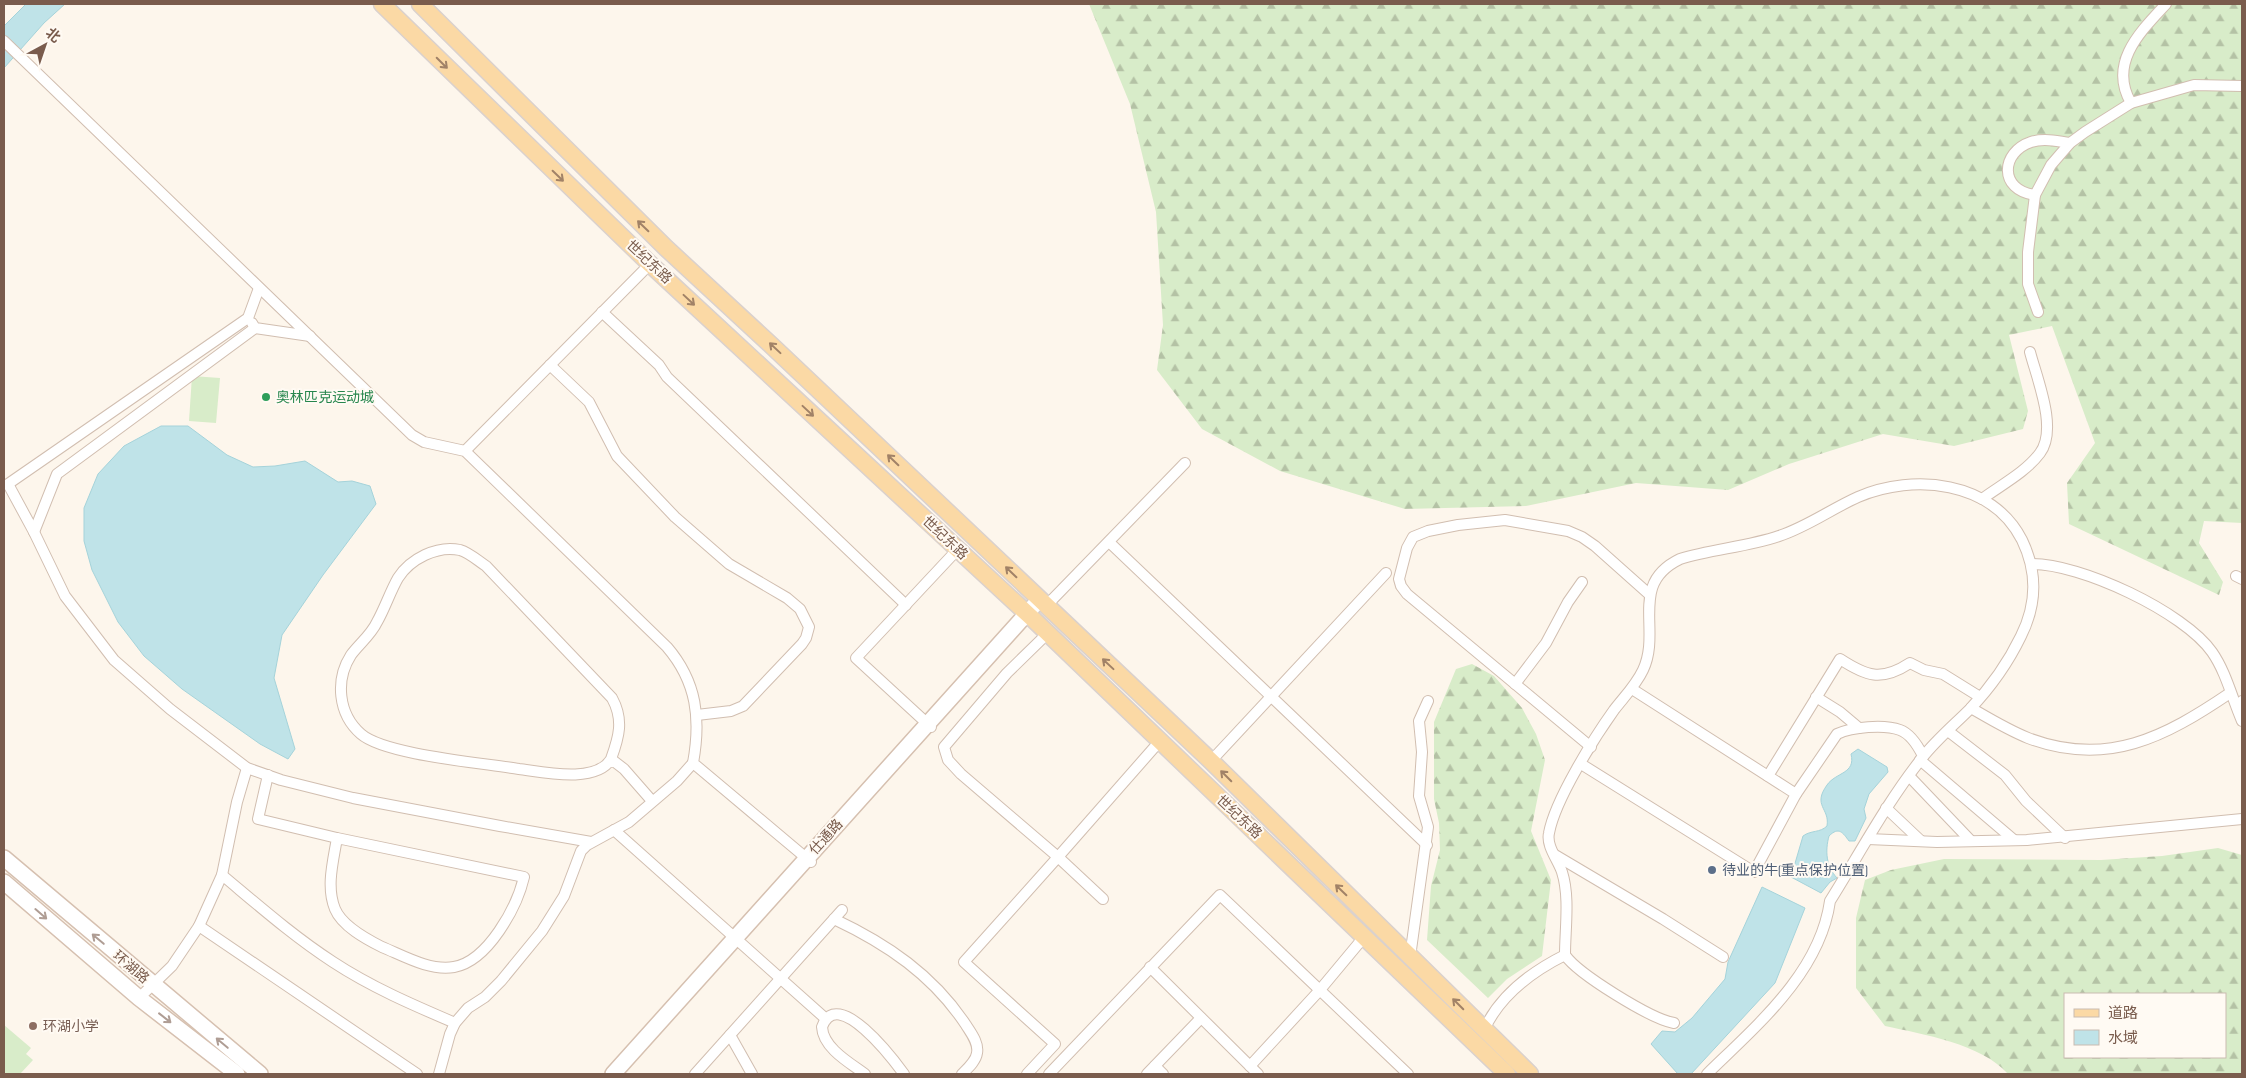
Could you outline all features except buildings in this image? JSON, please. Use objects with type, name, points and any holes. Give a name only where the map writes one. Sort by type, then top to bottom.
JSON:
[{"type":"main road","name":"世纪东路","points":[[382,4],[650,264],[1048,633],[1159,742],[1507,1074]]},
{"type":"main road","name":"世纪东路","points":[[420,4],[666,248],[1211,761],[1530,1074]]},
{"type":"main road","points":[[416,37],[426,38],[431,34],[434,26],[433,16]]},
{"type":"main road","points":[[479,99],[476,90],[477,80],[492,76]]},
{"type":"main road","points":[[650,264],[666,248]]},
{"type":"street","points":[[2131,103],[2126,95],[2122,78],[2125,59],[2141,32],[2166,4]]},
{"type":"street","points":[[4,42],[412,435],[424,442],[465,451],[667,646],[691,686],[696,716],[693,764],[677,781],[629,822],[591,842],[581,851],[564,896],[542,931],[501,981],[485,997],[468,1008],[455,1023],[439,1074]]},
{"type":"street","points":[[2038,312],[2028,284],[2027,269],[2035,195],[2051,165],[2070,143],[2131,103],[2194,85],[2242,86]]},
{"type":"street","points":[[2035,195],[2022,193],[2014,188],[2010,181],[2009,163],[2015,151],[2032,142],[2046,140],[2070,143]]},
{"type":"street","points":[[465,451],[650,264]]},
{"type":"street","points":[[259,288],[248,318],[5,484],[34,532],[65,596],[114,660],[170,709],[247,768],[371,801],[591,842]]},
{"type":"street","points":[[602,312],[659,365],[667,377],[906,605]]},
{"type":"street","points":[[248,318],[255,328]]},
{"type":"street","points":[[34,532],[58,474],[255,328],[310,336]]},
{"type":"street","points":[[1982,499],[2034,460],[2041,452],[2047,439],[2048,420],[2030,352]]},
{"type":"street","points":[[550,365],[590,402],[617,456],[675,517],[729,564],[796,604],[808,621],[808,632],[802,644],[743,706],[731,711],[696,716]]},
{"type":"street","points":[[1043,603],[1109,542],[1185,463]]},
{"type":"street","points":[[1674,1023],[1646,1011],[1600,984],[1578,969],[1565,955],[1564,881],[1548,839],[1549,830],[1564,795],[1590,747],[1603,726],[1632,689],[1643,670],[1649,651],[1650,595],[1654,580],[1667,566],[1680,559],[1776,537],[1798,529],[1858,497],[1874,491],[1922,484],[1960,490],[1982,499],[2001,513],[2014,527],[2029,556],[2035,586],[2034,603],[2029,620],[1993,683],[1922,758],[1886,808],[1830,901],[1828,915],[1820,934],[1799,973],[1780,1001],[1707,1074]]},
{"type":"street","points":[[1590,747],[1403,590],[1400,579],[1403,560],[1413,537],[1436,529],[1480,521],[1505,520],[1568,531],[1595,546],[1650,595]]},
{"type":"street","points":[[1109,542],[1427,845]]},
{"type":"street","points":[[461,550],[486,566],[612,698],[620,719],[618,738],[612,759],[604,768],[591,773],[551,774],[394,749],[361,734],[350,720],[343,706],[341,678],[352,654],[377,623],[388,597],[399,577],[408,566],[421,557],[435,552],[461,550]]},
{"type":"street","points":[[930,726],[856,658],[958,550]]},
{"type":"street","points":[[2031,564],[2056,565],[2095,579],[2175,618],[2194,632],[2211,650],[2223,671],[2230,693],[2241,702],[2242,721]]},
{"type":"street","points":[[1211,761],[1386,573]]},
{"type":"street","points":[[1516,684],[1546,643],[1564,608],[1582,582]]},
{"type":"street","name":"仕通路","points":[[624,1074],[809,861],[1043,603]]},
{"type":"street","points":[[1048,633],[1007,674],[944,747],[948,760],[961,774],[1058,857],[1103,899]]},
{"type":"street","points":[[1768,776],[1840,659],[1857,670],[1873,676],[1900,670],[1910,664],[1924,670],[1942,674],[1980,697]]},
{"type":"street","points":[[1632,689],[1796,794]]},
{"type":"street","points":[[1971,708],[2013,732],[2048,745],[2073,750],[2104,750],[2139,743],[2165,733],[2198,715],[2230,693]]},
{"type":"street","points":[[1816,698],[1840,712],[1859,728]]},
{"type":"street","points":[[1410,957],[1427,845],[1428,826],[1419,796],[1422,752],[1419,721],[1428,701]]},
{"type":"street","points":[[1581,764],[1754,872],[1796,794],[1837,734],[1859,728],[1899,729],[1918,745],[1922,758],[2014,840]]},
{"type":"street","points":[[1948,731],[2005,775],[2026,801],[2065,838]]},
{"type":"street","points":[[1027,1074],[1055,1044],[964,962],[1159,742]]},
{"type":"street","points":[[612,759],[624,768],[652,802]]},
{"type":"street","points":[[693,764],[809,861]]},
{"type":"street","points":[[139,998],[154,986],[172,966],[199,926],[222,875],[237,802],[247,768]]},
{"type":"street","points":[[268,775],[258,819],[337,838],[524,877],[520,895],[511,914],[498,931],[476,956],[467,963],[454,967],[436,967],[414,961],[376,944],[347,925],[336,912],[330,895],[330,885],[337,838]]},
{"type":"street","points":[[1908,776],[1970,840]]},
{"type":"street","points":[[1886,808],[1922,841]]},
{"type":"street","points":[[1868,839],[1937,842],[2065,838],[2242,820]]},
{"type":"street","points":[[614,830],[826,1019]]},
{"type":"street","points":[[1555,855],[1723,957]]},
{"type":"street","name":"环湖路","points":[[4,858],[260,1074]]},
{"type":"street","points":[[222,875],[277,922],[333,962],[400,1000],[455,1023]]},
{"type":"street","name":"环湖路","points":[[4,882],[139,998],[237,1074]]},
{"type":"street","points":[[1048,1074],[1220,895],[1408,1074]]},
{"type":"street","points":[[696,1074],[842,910]]},
{"type":"street","points":[[834,919],[870,937],[899,955],[932,982],[951,1004],[972,1036],[978,1049],[975,1058],[962,1074]]},
{"type":"street","points":[[199,926],[416,1074]]},
{"type":"street","points":[[1250,1066],[1319,991],[1364,936]]},
{"type":"street","name":"仕通路","points":[[613,1074],[739,940]]},
{"type":"street","points":[[1484,1030],[1491,1015],[1521,983],[1542,967],[1565,955]]},
{"type":"street","points":[[1150,967],[1258,1074]]},
{"type":"street","points":[[865,1074],[845,1060],[825,1038],[822,1027],[826,1019],[836,1014],[849,1018],[877,1042],[904,1074]]},
{"type":"street","points":[[1147,1074],[1201,1018]]},
{"type":"street","points":[[730,1036],[752,1074]]},
{"type":"street","points":[[1154,1066],[1163,1074]]},
{"type":"green space","points":[[1089,4],[2242,4],[2242,523],[2204,521],[2199,543],[2223,582],[2219,595],[2069,524],[2067,483],[2095,443],[2052,326],[2009,335],[2028,411],[2023,429],[1954,446],[1883,434],[1789,464],[1728,490],[1636,483],[1526,506],[1405,509],[1280,471],[1202,429],[1157,370],[1163,325],[1156,212],[1130,104]]},
{"type":"green space","points":[[192,376],[220,378],[216,423],[189,421]]},
{"type":"green space","points":[[1472,664],[1494,676],[1522,708],[1536,734],[1545,760],[1531,831],[1551,880],[1542,956],[1507,979],[1488,998],[1427,940],[1431,886],[1440,850],[1439,823],[1434,799],[1434,722],[1456,669]]},
{"type":"green space","points":[[2218,848],[2242,855],[2242,1074],[2008,1074],[1983,1055],[1967,1048],[1933,1037],[1885,1026],[1856,988],[1856,918],[1865,880],[1891,870],[1944,859],[2101,860],[2162,856]]},
{"type":"green space","points":[[4,1025],[31,1048],[26,1054],[33,1060],[20,1074],[4,1074]]},
{"type":"water","points":[[26,4],[65,4],[44,23],[4,68],[4,26]]},
{"type":"water","points":[[161,426],[188,426],[227,455],[253,467],[275,466],[305,461],[338,482],[352,481],[370,486],[376,504],[323,575],[282,635],[274,678],[295,749],[288,759],[260,744],[182,689],[144,656],[118,622],[92,570],[84,541],[84,508],[98,474],[124,446]]},
{"type":"water","points":[[1858,749],[1887,767],[1888,772],[1869,794],[1864,809],[1866,818],[1855,841],[1849,841],[1843,833],[1838,831],[1829,836],[1827,858],[1837,878],[1830,882],[1821,893],[1791,877],[1803,836],[1827,826],[1826,815],[1821,802],[1823,792],[1831,781],[1848,769],[1852,761],[1851,754]]},
{"type":"water","points":[[1762,887],[1805,908],[1775,983],[1691,1074],[1678,1074],[1651,1044],[1662,1031],[1675,1032],[1692,1018],[1725,979],[1728,962]]},
{"type":"place","name":"奥林匹克运动城","points":[[266,397]]},
{"type":"place","name":"待业的牛(重点保护位置)","points":[[1712,870]]},
{"type":"place","name":"环湖小学","points":[[33,1026]]}]
